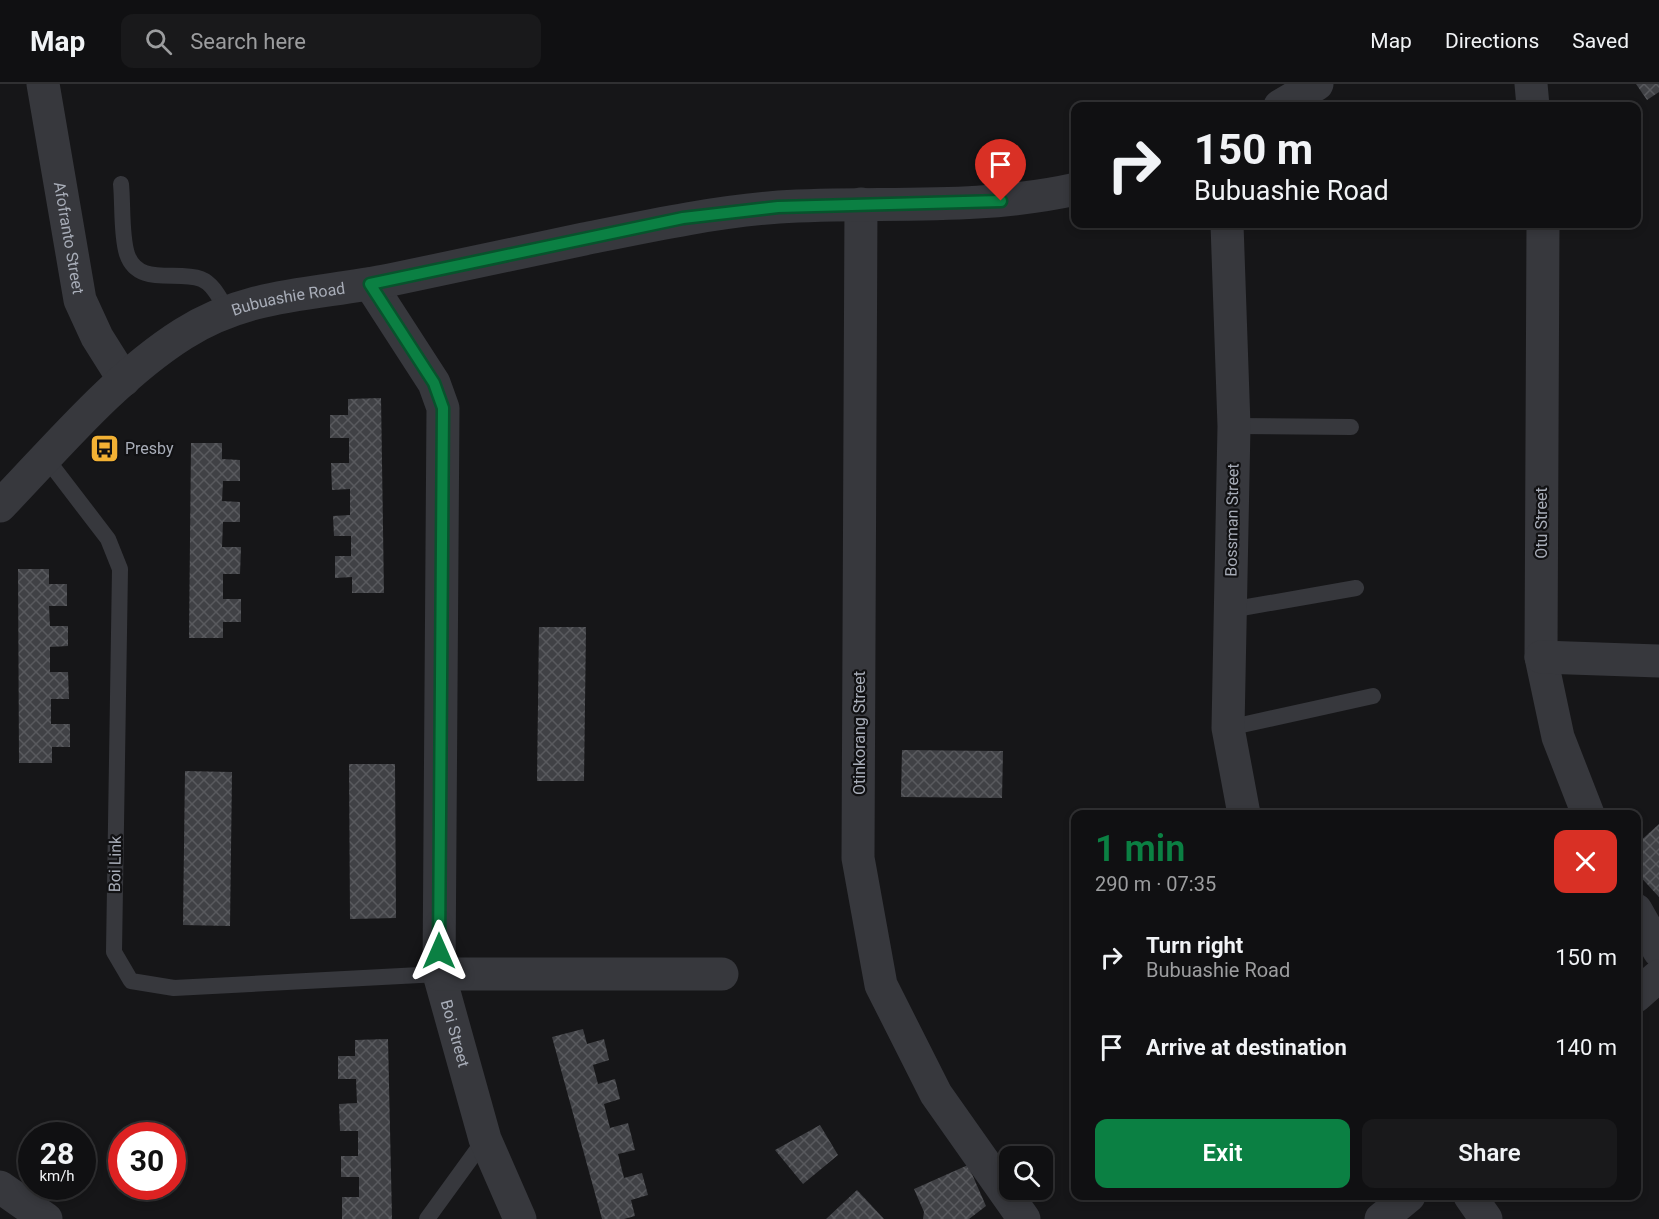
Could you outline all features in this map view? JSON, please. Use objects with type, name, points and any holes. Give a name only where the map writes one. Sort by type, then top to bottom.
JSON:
[{"type":"street","name":"Afofranto Street","points":[[43,84],[80,300],[98,337],[124,380]]},
{"type":"street","points":[[1287,102],[1317,84]]},
{"type":"street","points":[[1531,84],[1533,102]]},
{"type":"street","name":"Bubuashie Road","points":[[0,506],[124,380],[183,334],[228,312],[280,295],[370,284],[683,218],[778,207],[964,204],[1038,197],[1071,190]]},
{"type":"street","name":"Otinkorang Street","points":[[861,204],[858,858],[881,985],[936,1094],[1024,1219]]},
{"type":"street","name":"Bossman Street","points":[[1227,228],[1233,426],[1228,728],[1243,810]]},
{"type":"street","name":"Otu Street","points":[[1543,228],[1541,657],[1558,737],[1586,810]]},
{"type":"street","name":"Boi Street","points":[[370,284],[434,383],[443,408],[439,974],[485,1139],[520,1219]]},
{"type":"street","points":[[1541,657],[1659,662]]},
{"type":"street","points":[[1641,919],[1659,951]]},
{"type":"street","points":[[439,974],[722,974]]},
{"type":"street","points":[[1641,992],[1659,976]]},
{"type":"street","points":[[0,1187],[46,1219]]},
{"type":"street","points":[[1381,1219],[1404,1200]]},
{"type":"street","points":[[1473,1200],[1486,1219]]},
{"type":"lane","points":[[122,184],[127,254],[136,269],[146,275],[167,274],[203,280],[218,295],[228,312]]},
{"type":"lane","points":[[1233,426],[1351,427]]},
{"type":"lane","name":"Boi Link","points":[[46,458],[108,539],[120,569],[114,952],[131,981],[174,988],[439,974]]},
{"type":"lane","points":[[1230,610],[1356,588]]},
{"type":"lane","points":[[1228,728],[1374,696]]},
{"type":"lane","points":[[427,1219],[485,1139]]},
{"type":"building","points":[[1636,84],[1659,84],[1659,92],[1647,100]]},
{"type":"building","points":[[381,398],[384,593],[352,593],[352,577],[335,578],[335,556],[351,556],[351,536],[334,536],[333,516],[350,515],[350,489],[332,490],[331,463],[349,463],[349,438],[330,438],[330,415],[348,415],[348,399]]},
{"type":"building","points":[[191,443],[222,443],[222,459],[240,460],[240,481],[223,481],[222,501],[240,502],[240,522],[223,522],[222,547],[241,547],[240,574],[223,574],[223,599],[241,599],[241,622],[223,622],[223,638],[189,638]]},
{"type":"building","points":[[18,569],[49,569],[49,584],[67,584],[67,606],[49,606],[50,626],[68,626],[68,646],[50,647],[50,672],[68,672],[69,699],[51,699],[51,724],[70,724],[70,747],[52,747],[52,763],[19,763]]},
{"type":"building","points":[[539,627],[586,627],[584,781],[537,781]]},
{"type":"building","points":[[902,750],[1003,751],[1002,798],[901,797]]},
{"type":"building","points":[[349,764],[395,764],[396,918],[350,919]]},
{"type":"building","points":[[185,771],[232,772],[230,926],[183,925]]},
{"type":"building","points":[[1659,824],[1659,897],[1641,877],[1641,840]]},
{"type":"building","points":[[583,1029],[587,1044],[604,1039],[609,1060],[593,1065],[598,1084],[615,1079],[620,1099],[604,1104],[610,1128],[628,1123],[635,1150],[618,1154],[624,1178],[642,1173],[648,1195],[631,1200],[635,1216],[624,1219],[602,1219],[552,1037]]},
{"type":"building","points":[[388,1039],[392,1219],[342,1219],[342,1197],[359,1197],[359,1177],[341,1177],[341,1156],[358,1156],[358,1131],[340,1131],[339,1104],[357,1103],[356,1079],[338,1079],[338,1056],[355,1056],[355,1040]]},
{"type":"building","points":[[820,1125],[838,1155],[803,1184],[775,1150]]},
{"type":"building","points":[[968,1165],[986,1206],[969,1219],[923,1219],[924,1212],[914,1189]]},
{"type":"building","points":[[857,1190],[884,1219],[826,1219]]},
{"type":"place","name":"Presby","points":[[104,448]]},
{"type":"route","points":[[439,951],[443,408],[434,383],[410,342],[370,284],[683,218],[778,207],[964,204],[1001,201]]}]
